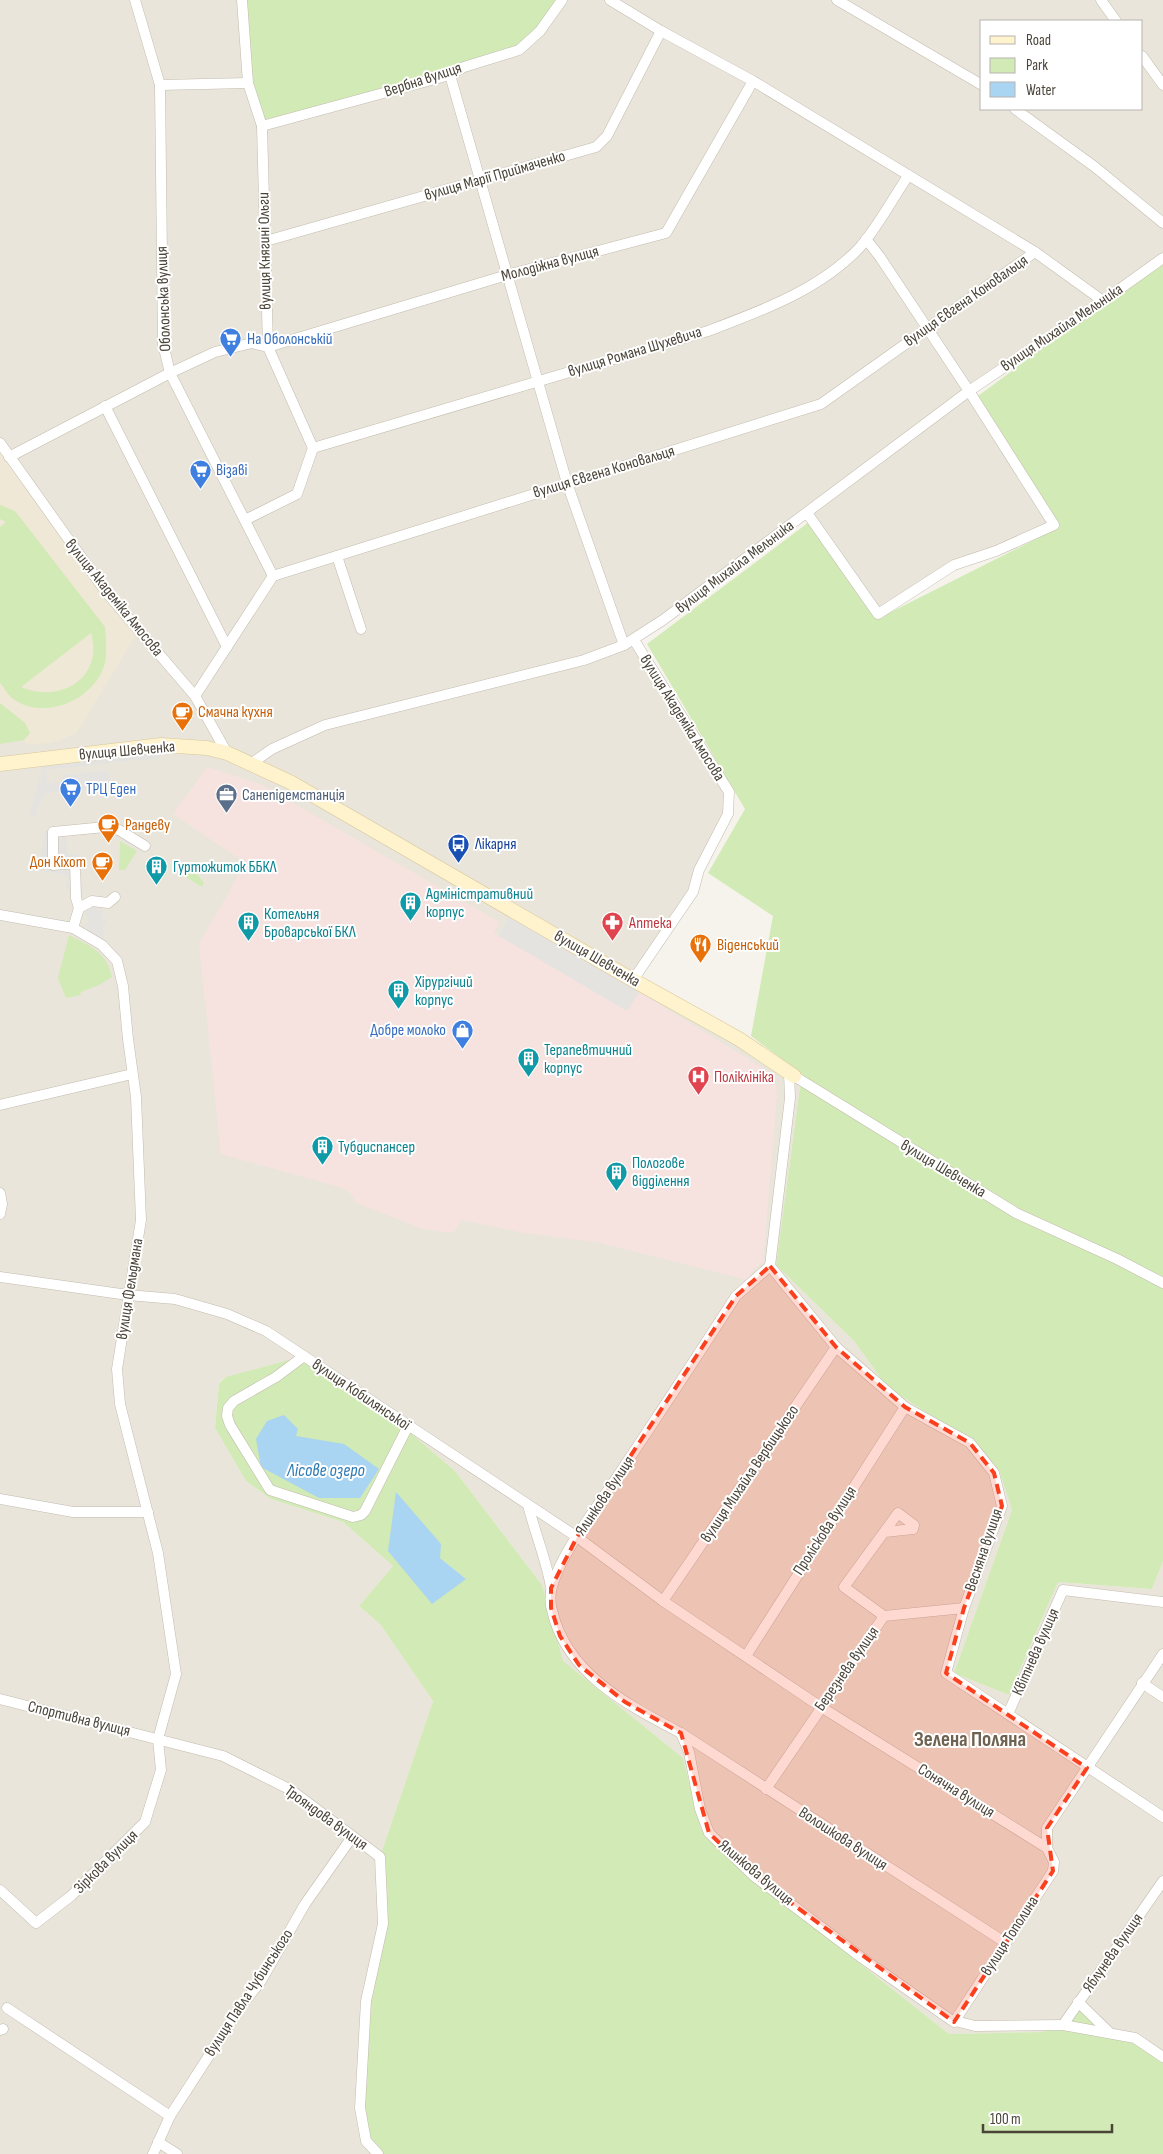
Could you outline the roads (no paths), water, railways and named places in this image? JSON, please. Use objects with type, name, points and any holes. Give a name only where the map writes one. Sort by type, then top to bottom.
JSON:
[{"type":"street","name":"Оболонська вулиця","points":[[135,0],[160,85],[163,344],[170,372],[273,576]]},
{"type":"street","name":"вулиця Княгині Ольги","points":[[242,0],[248,83],[262,126],[268,348],[313,448]]},
{"type":"street","name":"Вербна вулиця","points":[[262,126],[450,74],[464,66],[520,50],[540,31],[562,0]]},
{"type":"street","name":"вулиця Євгена Коновальця","points":[[610,0],[753,81],[1035,252],[1103,301]]},
{"type":"street","points":[[837,0],[980,84]]},
{"type":"street","points":[[1101,0],[1115,20]]},
{"type":"street","name":"вулиця Марії Приймаченко","points":[[266,242],[596,147],[607,136],[662,31]]},
{"type":"street","points":[[1143,57],[1163,85]]},
{"type":"street","name":"вулиця Академіка Амосова","points":[[450,74],[567,483],[629,642],[729,792],[728,814],[699,870],[693,892],[634,980]]},
{"type":"street","name":"Молодіжна вулиця","points":[[268,348],[507,275],[666,233],[753,81]]},
{"type":"street","points":[[160,85],[248,83]]},
{"type":"street","points":[[1016,110],[1095,167],[1163,223]]},
{"type":"street","name":"вулиця Романа Шухевича","points":[[313,448],[708,331],[761,311],[835,268],[866,239],[908,176]]},
{"type":"street","points":[[807,513],[878,614],[954,565],[996,550],[1054,525],[969,391],[866,239]]},
{"type":"street","name":"вулиця Євгена Коновальця","points":[[273,576],[821,404],[1035,252]]},
{"type":"street","name":"вулиця Михайла Мельника","points":[[252,763],[272,749],[324,725],[584,660],[629,642],[807,513],[969,391],[1103,301],[1163,258]]},
{"type":"street","points":[[9,457],[170,372],[215,352],[252,344],[268,348]]},
{"type":"street","points":[[105,406],[227,647]]},
{"type":"street","name":"вулиця Академіка Амосова","points":[[0,443],[106,592],[195,696],[227,753]]},
{"type":"street","points":[[245,520],[297,494],[313,448]]},
{"type":"street","points":[[337,556],[361,629]]},
{"type":"street","points":[[195,696],[273,576]]},
{"type":"street","name":"вулиця Шевченка","points":[[0,764],[161,745],[207,748],[227,753],[252,763],[290,782],[739,1039],[791,1075],[1016,1213],[1117,1259],[1163,1283]]},
{"type":"street","points":[[73,928],[79,908],[76,898],[75,863],[53,865],[53,832],[105,827],[119,830],[145,846]]},
{"type":"street","points":[[79,908],[92,901],[108,903],[115,897]]},
{"type":"street","name":"вулиця Фельдмана","points":[[0,916],[73,928],[102,946],[117,961],[123,986],[136,1097],[141,1220],[117,1369],[120,1404],[138,1482],[158,1553],[176,1674],[158,1739]]},
{"type":"street","points":[[0,1105],[132,1074]]},
{"type":"street","points":[[770,1266],[790,1098],[791,1075]]},
{"type":"street","points":[[0,1192],[2,1204],[0,1214]]},
{"type":"street","name":"Весняна вулиця","points":[[770,1266],[836,1347],[905,1407],[970,1443],[994,1473],[1002,1506],[964,1608],[946,1673],[1163,1817]]},
{"type":"street","name":"Ялинкова вулиця","points":[[551,1588],[577,1537],[736,1296],[770,1266]]},
{"type":"street","name":"вулиця Кобилянської","points":[[0,1277],[128,1295],[175,1299],[227,1314],[266,1331],[577,1537]]},
{"type":"street","name":"вулиця Михайла Вербицького","points":[[663,1600],[836,1347]]},
{"type":"street","points":[[304,1356],[276,1377],[234,1401],[228,1408],[227,1416],[230,1425],[270,1490],[353,1517],[361,1515],[365,1511],[408,1426]]},
{"type":"street","name":"Проліскова вулиця","points":[[746,1656],[905,1407]]},
{"type":"street","points":[[0,1499],[74,1512],[148,1512]]},
{"type":"street","points":[[528,1504],[534,1529],[546,1558],[551,1588],[551,1608],[560,1636],[579,1665],[625,1702],[681,1733]]},
{"type":"street","points":[[884,1616],[844,1587],[885,1532]]},
{"type":"street","name":"Сонячна вулиця","points":[[577,1537],[663,1600],[821,1707],[1047,1848]]},
{"type":"street","name":"Квітнева вулиця","points":[[1008,1714],[1063,1590],[1163,1602]]},
{"type":"street","name":"Березнева вулиця","points":[[766,1789],[884,1616],[964,1608]]},
{"type":"street","points":[[1047,1848],[1047,1828],[1163,1654]]},
{"type":"street","points":[[1142,1683],[1163,1697]]},
{"type":"street","name":"Спортивна вулиця","points":[[0,1699],[158,1739]]},
{"type":"street","name":"Ялинкова вулиця","points":[[681,1733],[688,1752],[700,1809],[709,1833],[754,1876],[862,1958],[954,2022],[975,2026],[1063,2025],[1135,2038],[1161,2051]]},
{"type":"street","name":"Волошкова вулиця","points":[[681,1733],[1006,1943]]},
{"type":"street","name":"Трояндова вулиця","points":[[158,1739],[223,1756],[292,1790],[380,1857],[383,1924],[366,2001],[360,2108],[366,2141],[378,2154]]},
{"type":"street","name":"Зіркова вулиця","points":[[0,1890],[36,1923],[72,1896],[145,1822],[161,1770],[158,1739]]},
{"type":"street","name":"вулиця Павла Чубинського","points":[[153,2154],[170,2116],[241,2006],[260,1981],[305,1904],[352,1837]]},
{"type":"street","name":"вулиця Тополина","points":[[954,2022],[1053,1872],[1054,1862],[1047,1848]]},
{"type":"street","name":"Яблунева вулиця","points":[[1063,2025],[1163,1881]]},
{"type":"street","points":[[1078,2002],[1110,2033]]},
{"type":"street","points":[[7,2008],[170,2116]]},
{"type":"street","points":[[158,2142],[178,2154]]},
{"type":"water","name":"Лісове озеро","points":[[284,1415],[298,1429],[296,1436],[344,1444],[379,1469],[360,1498],[319,1498],[261,1467],[256,1439],[267,1421]]},
{"type":"water","points":[[396,1492],[441,1544],[440,1558],[466,1579],[432,1604],[388,1551]]},
{"type":"place","name":"На Оболонській","points":[[231,358]]},
{"type":"place","name":"Візаві","points":[[200,489]]},
{"type":"place","name":"Смачна кухня","points":[[182,731]]},
{"type":"place","name":"ТРЦ Еден","points":[[70,808]]},
{"type":"place","name":"Санепідемстанція","points":[[226,814]]},
{"type":"place","name":"Рандеву","points":[[109,844]]},
{"type":"place","name":"Лікарня","points":[[459,863]]},
{"type":"place","name":"Дон Кіхот","points":[[102,881]]},
{"type":"place","name":"Гуртожиток ББКЛ","points":[[157,886]]},
{"type":"place","name":"Адміністративний корпус","points":[[410,922]]},
{"type":"place","name":"Котельня Броварської БКЛ","points":[[248,942]]},
{"type":"place","name":"Аптека","points":[[613,942]]},
{"type":"place","name":"Віденський","points":[[701,964]]},
{"type":"place","name":"Хірургічий корпус","points":[[399,1010]]},
{"type":"place","name":"Добре молоко","points":[[462,1049]]},
{"type":"place","name":"Терапевтичний корпус","points":[[528,1078]]},
{"type":"place","name":"Поліклініка","points":[[698,1096]]},
{"type":"place","name":"Тубдиспансер","points":[[322,1166]]},
{"type":"place","name":"Пологове відділення","points":[[616,1191]]},
{"type":"district","name":"Зелена Поляна","points":[[970,1739]]}]
